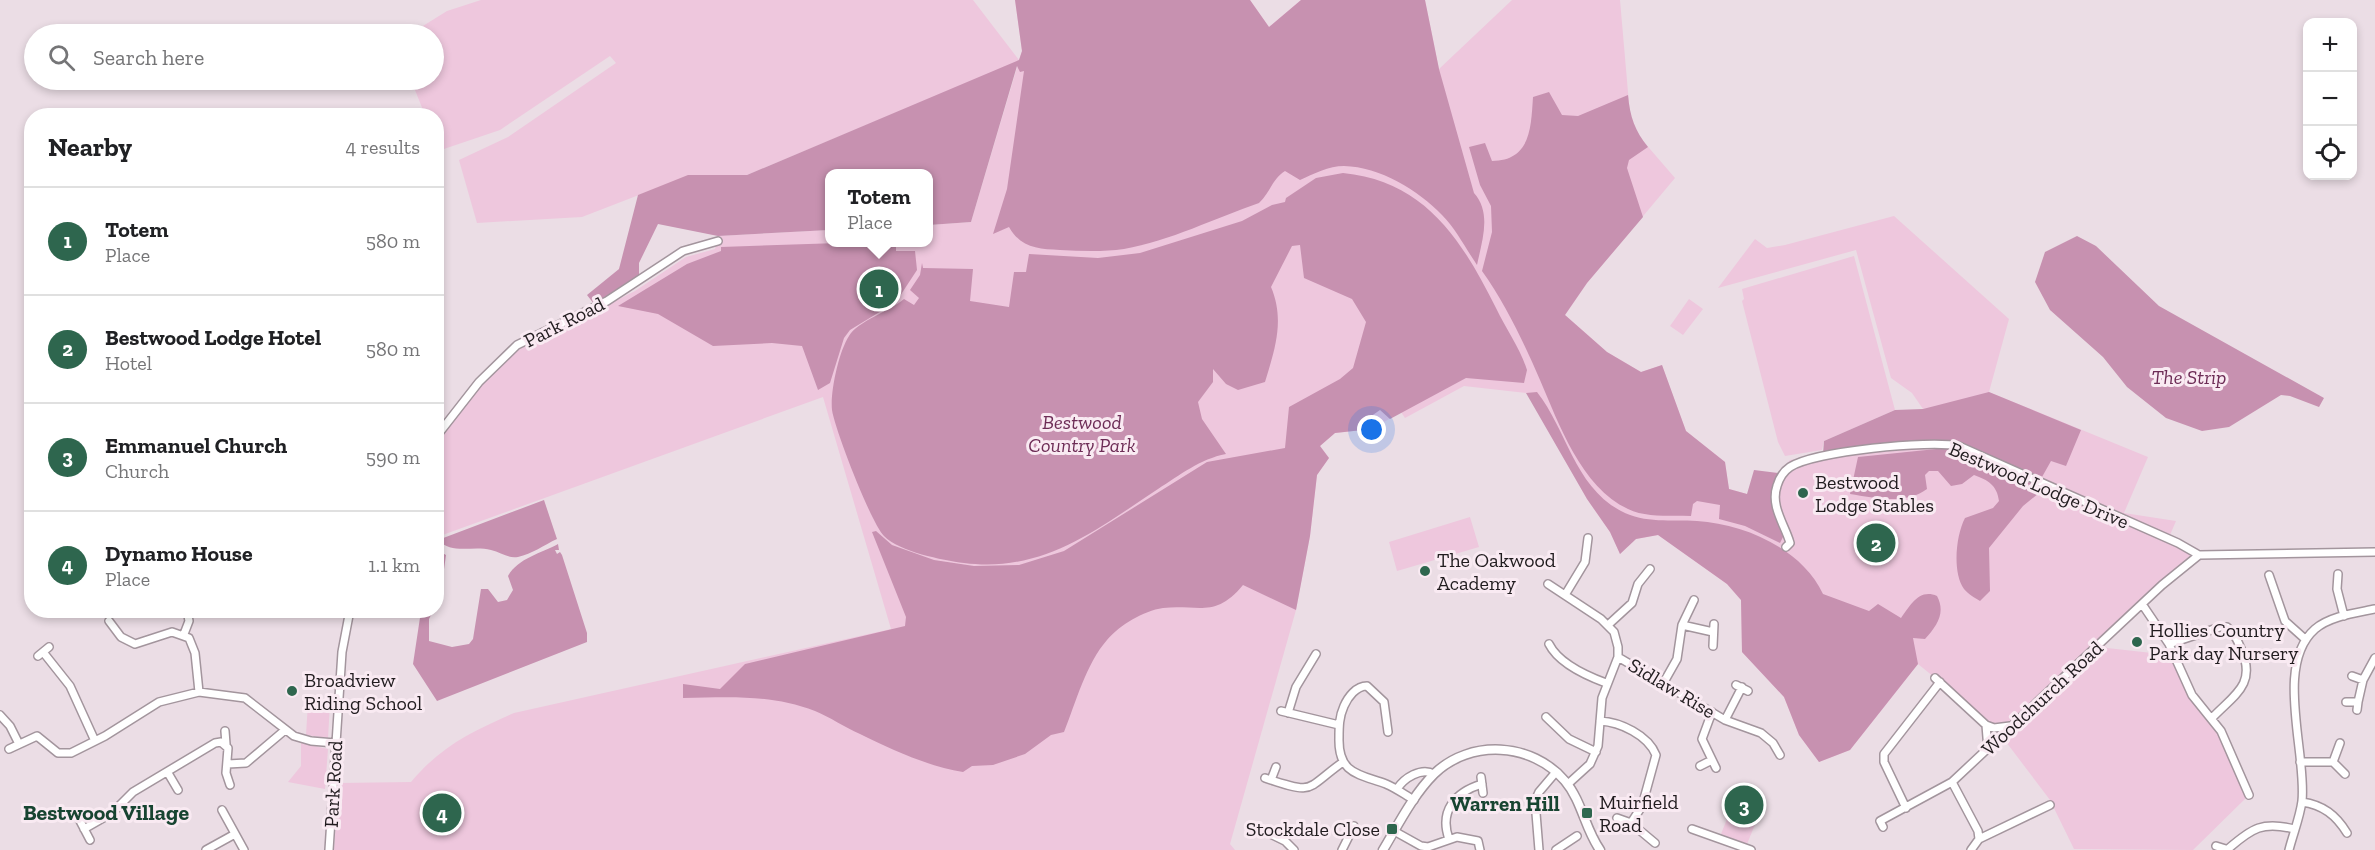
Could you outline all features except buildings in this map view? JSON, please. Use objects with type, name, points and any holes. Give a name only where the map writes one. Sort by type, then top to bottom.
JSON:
[{"type":"street","name":"Park Road","points":[[444,427],[479,382],[518,345],[607,301],[683,251],[718,240]]},
{"type":"street","name":"Bestwood Lodge Drive","points":[[1786,547],[1790,543],[1777,512],[1775,495],[1779,480],[1791,466],[1805,460],[1832,455],[1945,444],[1959,446],[2178,543],[2199,555],[2375,552]]},
{"type":"street","points":[[1565,595],[1585,562],[1584,543]]},
{"type":"street","name":"Woodchurch Road","points":[[1883,827],[1880,821],[1952,782],[2142,604],[2199,555]]},
{"type":"street","points":[[1608,625],[1632,603],[1645,570]]},
{"type":"street","points":[[2338,574],[2337,589],[2344,616]]},
{"type":"street","points":[[2269,575],[2271,592],[2285,621],[2306,639]]},
{"type":"street","points":[[1548,584],[1608,625],[1617,642],[1618,657],[1606,683],[1596,752],[1586,769],[1568,784]]},
{"type":"street","points":[[1664,682],[1677,659],[1682,625],[1689,602]]},
{"type":"street","points":[[2142,604],[2169,644],[2192,695],[2212,718],[2226,741],[2249,795]]},
{"type":"street","points":[[2289,850],[2302,801],[2295,674],[2300,649],[2316,628],[2344,616],[2375,609]]},
{"type":"street","points":[[184,634],[188,618]]},
{"type":"street","name":"Park Road","points":[[329,850],[342,651],[348,618]]},
{"type":"street","points":[[1713,646],[1714,624]]},
{"type":"street","points":[[1682,625],[1713,632]]},
{"type":"street","points":[[110,626],[125,640],[135,644],[172,632],[184,634],[193,644],[199,692]]},
{"type":"street","points":[[2169,644],[2220,627],[2227,627],[2236,637],[2247,664],[2247,678],[2243,686],[2212,718]]},
{"type":"street","points":[[1549,650],[1572,666],[1606,683]]},
{"type":"street","points":[[43,652],[70,686],[94,741]]},
{"type":"street","points":[[1312,656],[1284,712],[1339,725]]},
{"type":"street","name":"Sidlaw Rise","points":[[1618,657],[1725,720],[1761,733],[1776,752]]},
{"type":"street","points":[[2346,702],[2357,706],[2363,680],[2375,660]]},
{"type":"street","points":[[2352,676],[2363,680]]},
{"type":"street","points":[[1906,808],[1884,762],[1884,754],[1938,680],[1986,725],[1994,728],[2013,725]]},
{"type":"street","points":[[1390,728],[1384,702],[1363,683],[1348,699],[1339,725],[1339,749],[1343,762],[1359,776],[1396,789],[1414,800]]},
{"type":"street","name":"Sidlaw Rise","points":[[1725,720],[1742,688]]},
{"type":"street","points":[[9,749],[37,736],[52,750],[64,754],[94,741],[159,702],[199,692],[231,695],[250,700],[285,730],[302,739],[335,743]]},
{"type":"street","points":[[1700,766],[1713,764],[1701,739],[1712,712]]},
{"type":"street","points":[[0,715],[10,726],[19,744]]},
{"type":"street","points":[[1546,717],[1555,721],[1569,739],[1596,752]]},
{"type":"street","points":[[1600,721],[1624,727],[1649,744],[1656,755],[1642,806],[1631,823]]},
{"type":"street","points":[[1986,725],[1988,750]]},
{"type":"street","points":[[228,764],[246,763],[272,748],[285,730]]},
{"type":"street","points":[[225,731],[227,778],[230,785]]},
{"type":"street","points":[[84,829],[112,813],[131,794],[215,742],[226,744]]},
{"type":"street","points":[[2333,762],[2340,743]]},
{"type":"street","points":[[1383,850],[1414,800],[1434,774],[1449,763],[1470,753],[1501,749],[1528,755],[1557,772],[1568,784],[1600,850]]},
{"type":"street","points":[[1276,767],[1268,779],[1308,788],[1319,783],[1343,762]]},
{"type":"street","points":[[2300,762],[2333,762],[2345,774]]},
{"type":"street","points":[[1396,789],[1403,780],[1423,771],[1434,774]]},
{"type":"street","points":[[168,772],[178,790]]},
{"type":"street","points":[[1539,850],[1536,799],[1557,772]]},
{"type":"street","points":[[1449,839],[1445,819],[1452,802],[1464,791],[1482,781],[1483,793]]},
{"type":"street","points":[[1952,782],[1978,831],[1978,839],[1971,850]]},
{"type":"street","points":[[2302,801],[2318,804],[2341,816],[2347,833]]},
{"type":"street","points":[[1978,839],[2050,806]]},
{"type":"street","points":[[222,810],[243,850]]},
{"type":"street","points":[[1617,818],[1631,823],[1650,842]]},
{"type":"street","points":[[79,819],[90,840]]},
{"type":"street","points":[[2216,846],[2228,849],[2264,824],[2294,829]]},
{"type":"street","points":[[1342,850],[1354,831]]},
{"type":"street","points":[[1394,831],[1414,844],[1428,848],[1449,839],[1466,837],[1478,841]]},
{"type":"street","points":[[1696,833],[1751,850]]},
{"type":"street","points":[[207,850],[235,834]]},
{"type":"street","points":[[1265,834],[1285,841],[1294,850]]},
{"type":"street","points":[[1478,841],[1485,836]]},
{"type":"street","points":[[1478,841],[1480,850]]},
{"type":"street","points":[[1556,850],[1575,841]]},
{"type":"green space","name":"Bestwood Country Park","points":[[481,0],[973,0],[1019,60],[1022,51],[1015,0],[1250,0],[1269,27],[1301,0],[1425,0],[1439,69],[1512,0],[1620,0],[1630,115],[1637,134],[1675,178],[1587,283],[1565,315],[1607,352],[1641,372],[1662,365],[1686,431],[1725,462],[1729,489],[1747,494],[1771,488],[1778,473],[1790,460],[1935,439],[1923,409],[1912,393],[1891,378],[1856,250],[1718,288],[1755,239],[1767,248],[1894,216],[2009,319],[1989,392],[2148,457],[2124,513],[2176,521],[2170,535],[2199,549],[2099,639],[2107,648],[2170,655],[2184,686],[2215,725],[2247,797],[2193,850],[2074,849],[2050,800],[1994,726],[1918,664],[1850,750],[1819,762],[1799,735],[1784,697],[1742,652],[1741,600],[1727,584],[1658,535],[1636,539],[1620,554],[1610,532],[1587,499],[1527,393],[1464,386],[1405,418],[1401,412],[1372,429],[1335,433],[1320,446],[1329,458],[1317,475],[1310,536],[1296,610],[1230,844],[1235,850],[334,850],[339,783],[411,782],[422,769],[446,749],[485,726],[514,713],[891,629],[823,397],[444,534],[444,433],[482,383],[518,350],[635,291],[686,257],[715,249],[718,236],[825,230],[825,247],[933,247],[933,225],[971,222],[1019,61],[747,175],[688,176],[582,217],[477,223],[459,160],[508,137],[616,63],[610,56],[500,130],[444,149],[444,108],[422,108],[415,90],[444,90],[444,24],[426,24],[447,11]]},
{"type":"green space","points":[[1015,0],[1250,0],[1269,27],[1301,0],[1425,0],[1439,69],[1474,193],[1483,209],[1484,228],[1477,265],[1447,221],[1422,197],[1384,175],[1358,167],[1344,166],[1327,169],[1300,180],[1285,171],[1259,203],[1175,235],[1124,249],[1092,251],[1044,249],[1025,243],[1009,227],[993,234],[1007,189],[1024,71],[1020,72],[1017,66],[971,222],[933,225],[933,169],[825,169],[825,230],[718,236],[658,224],[639,263],[639,276],[594,304],[587,295],[619,269],[638,195],[688,175],[747,175],[1019,60],[1022,51]]},
{"type":"green space","points":[[1549,92],[1562,115],[1578,116],[1628,95],[1634,123],[1648,147],[1629,160],[1627,168],[1643,217],[1587,283],[1565,315],[1607,352],[1641,372],[1662,365],[1686,431],[1725,462],[1729,489],[1747,494],[1754,470],[1778,473],[1772,489],[1772,497],[1777,520],[1784,535],[1780,543],[1745,526],[1719,519],[1720,505],[1697,501],[1693,504],[1691,516],[1651,515],[1628,509],[1597,486],[1564,434],[1521,338],[1499,296],[1482,271],[1492,232],[1491,206],[1480,185],[1469,147],[1485,143],[1492,161],[1515,155],[1522,149],[1526,140],[1533,97]]},
{"type":"green space","points":[[1343,173],[1372,178],[1397,188],[1418,201],[1438,218],[1469,259],[1517,346],[1527,370],[1524,383],[1466,378],[1390,419],[1380,410],[1367,419],[1372,429],[1335,433],[1320,446],[1329,458],[1317,475],[1310,536],[1296,610],[1243,585],[1233,596],[1215,606],[1163,608],[1140,615],[1118,629],[1093,660],[1064,732],[1051,735],[1025,754],[993,765],[972,766],[963,772],[910,757],[821,713],[799,706],[766,699],[683,698],[683,684],[720,689],[745,664],[905,626],[906,617],[872,532],[876,531],[892,545],[934,560],[974,566],[1019,565],[1064,551],[1207,462],[1285,448],[1289,407],[1340,379],[1353,368],[1366,322],[1352,299],[1304,278],[1300,245],[1292,246],[1271,287],[1278,323],[1275,346],[1265,382],[1238,390],[1226,384],[1213,369],[1213,382],[1198,402],[1202,419],[1226,454],[1190,468],[1090,533],[1044,555],[992,564],[964,563],[911,551],[891,542],[884,536],[854,476],[832,410],[836,372],[849,336],[859,326],[904,299],[914,305],[919,298],[910,290],[920,275],[922,263],[923,268],[973,269],[970,301],[1009,307],[1014,272],[1026,272],[1029,254],[1098,258],[1140,253],[1242,221],[1272,205],[1285,202],[1286,198],[1316,178]]},
{"type":"green space","name":"The Strip","points":[[2077,236],[2096,246],[2159,306],[2324,398],[2319,407],[2281,395],[2229,427],[2202,431],[2166,418],[2127,387],[2103,357],[2050,310],[2035,282],[2045,252]]},
{"type":"green space","points":[[825,243],[825,247],[896,247],[896,251],[915,251],[917,270],[896,302],[850,330],[844,338],[830,383],[818,390],[802,346],[772,343],[713,346],[658,314],[618,306],[687,264],[721,251],[721,247]]},
{"type":"green space","points":[[1854,256],[1895,410],[1824,441],[1822,450],[1785,456],[1778,442],[1742,301],[1744,299],[1742,289]]},
{"type":"green space","points":[[1689,299],[1703,309],[1683,335],[1670,326]]},
{"type":"green space","points":[[1537,392],[1592,487],[1621,511],[1639,518],[1715,523],[1752,534],[1787,552],[1814,578],[1823,594],[1869,611],[1878,604],[1901,618],[1920,596],[1931,594],[1937,596],[1941,608],[1939,619],[1925,639],[1913,638],[1918,664],[1850,750],[1819,762],[1799,735],[1784,697],[1742,652],[1741,600],[1727,584],[1658,535],[1636,539],[1620,554],[1610,532],[1587,499],[1526,393]]},
{"type":"green space","points":[[1989,392],[2081,430],[2066,466],[2051,461],[2042,477],[1952,440],[1915,441],[1823,454],[1824,441],[1895,410],[1923,409]]},
{"type":"green space","points":[[1946,448],[1959,451],[2044,489],[2023,506],[1989,548],[1990,591],[1980,601],[1966,591],[1960,582],[1957,564],[1958,543],[1965,518],[1993,508],[1999,501],[1991,484],[1974,475],[1962,484],[1951,486],[1938,471],[1929,471],[1925,475],[1927,489],[1910,497],[1890,499],[1850,494],[1858,457]]},
{"type":"green space","points":[[544,500],[557,539],[528,554],[511,557],[484,549],[450,547],[444,545],[444,538]]},
{"type":"green space","points":[[1470,517],[1479,547],[1397,571],[1389,542]]},
{"type":"green space","points":[[558,544],[559,550],[555,550],[557,554],[560,552],[562,555],[587,633],[587,642],[437,701],[413,664],[420,618],[430,618],[429,641],[452,647],[469,644],[473,639],[481,589],[488,589],[498,602],[507,600],[513,590],[508,576],[524,560]]},
{"type":"green space","points":[[308,702],[330,703],[328,738],[306,735]]},
{"type":"green space","points":[[301,743],[328,749],[325,789],[288,782],[301,766]]},
{"type":"green space","points":[[1741,784],[1758,792],[1763,805],[1747,844],[1721,834]]},
{"type":"place","name":"Totem","points":[[879,289]]},
{"type":"place","name":"Bestwood Lodge Stables","points":[[1803,493]]},
{"type":"place","name":"Bestwood Lodge Hotel","points":[[1876,543]]},
{"type":"place","name":"The Oakwood Academy","points":[[1425,571]]},
{"type":"place","name":"Hollies Country Park day Nursery","points":[[2137,642]]},
{"type":"place","name":"Broadview Riding School","points":[[292,691]]},
{"type":"place","name":"Emmanuel Church","points":[[1744,805]]},
{"type":"place","name":"Dynamo House","points":[[442,813]]},
{"type":"place","name":"Muirfield Road","points":[[1587,813]]},
{"type":"place","name":"Stockdale Close","points":[[1392,829]]},
{"type":"district","name":"Warren Hill","points":[[1505,803]]},
{"type":"district","name":"Bestwood Village","points":[[106,812]]}]
